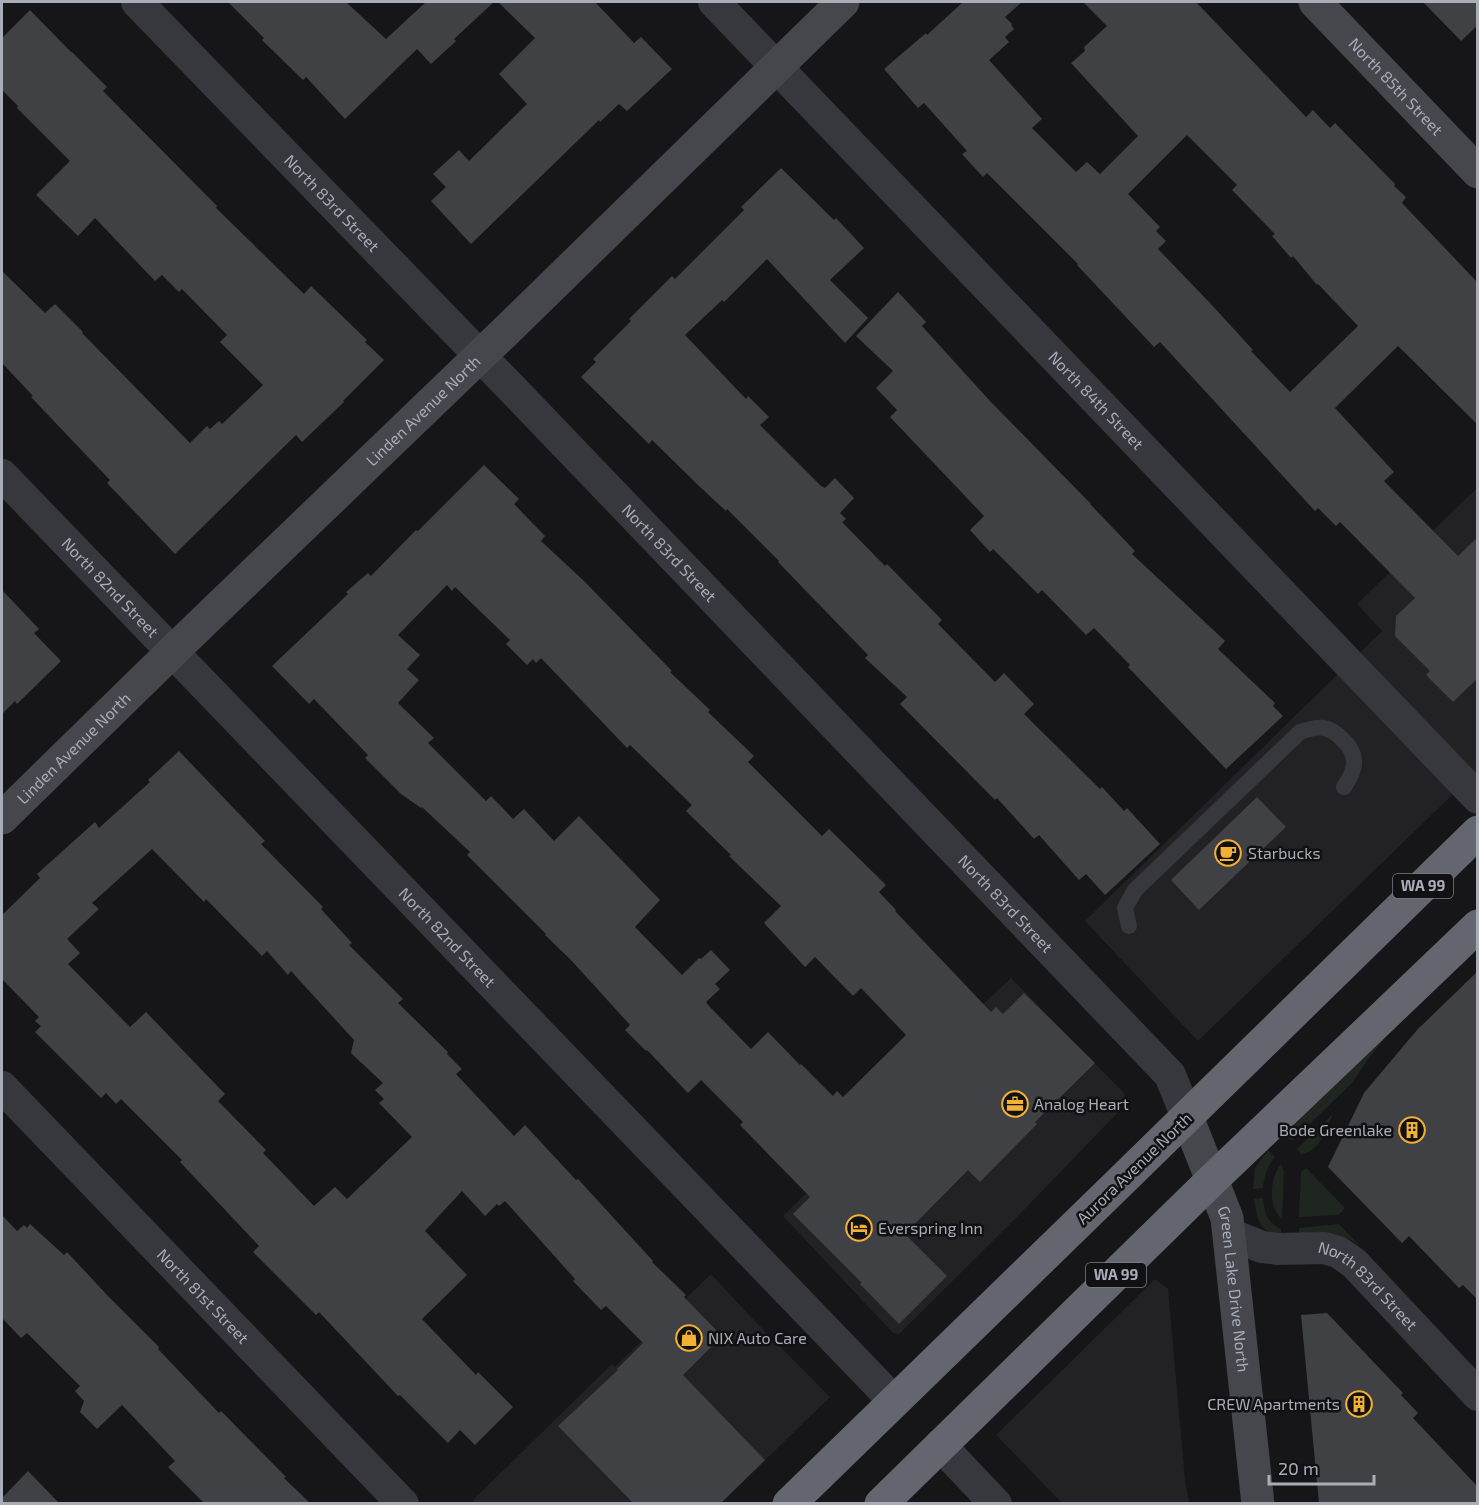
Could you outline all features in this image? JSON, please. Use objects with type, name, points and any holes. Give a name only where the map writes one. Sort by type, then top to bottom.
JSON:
[{"type":"highway","name":"Aurora Avenue North","points":[[789,1503],[1478,832]]},
{"type":"highway","name":"WA 99","points":[[881,1503],[1212,1180],[1478,926]]},
{"type":"street","name":"North 83rd Street","points":[[137,2],[1170,1075],[1187,1117]]},
{"type":"street","name":"North 84th Street","points":[[714,2],[1468,789]]},
{"type":"street","name":"Linden Avenue North","points":[[2,818],[843,2]]},
{"type":"street","name":"North 85th Street","points":[[1315,2],[1478,172]]},
{"type":"street","name":"North 82nd Street","points":[[2,474],[894,1401]]},
{"type":"street","name":"North 81st Street","points":[[2,1087],[403,1503]]},
{"type":"street","name":"Green Lake Drive North","points":[[1187,1117],[1227,1218],[1258,1503]]},
{"type":"street","name":"North 83rd Street","points":[[1229,1234],[1262,1247],[1323,1248],[1338,1252],[1354,1263],[1478,1395]]},
{"type":"street","points":[[940,1446],[996,1503]]},
{"type":"lane","points":[[1129,926],[1125,908],[1135,890],[1300,732],[1313,728],[1326,728],[1337,733],[1350,747],[1354,762],[1352,774],[1344,787]]},
{"type":"shaded area","points":[[1477,488],[1477,771],[1198,1041],[1085,921],[1382,631],[1357,604]]},
{"type":"shaded area","points":[[1011,978],[1124,1093],[1127,1103],[899,1334],[893,1333],[783,1216],[949,1054],[974,1013]]},
{"type":"shaded area","points":[[1388,1034],[1352,1083],[1292,1141],[1285,1134]]},
{"type":"shaded area","points":[[1333,1114],[1318,1144],[1308,1152],[1301,1154],[1297,1149]]},
{"type":"shaded area","points":[[1268,1150],[1275,1157],[1266,1172],[1263,1188],[1253,1189],[1255,1168]]},
{"type":"shaded area","points":[[1281,1164],[1284,1171],[1282,1219],[1277,1214],[1272,1200],[1274,1177]]},
{"type":"shaded area","points":[[1306,1168],[1345,1208],[1338,1215],[1299,1217],[1301,1172]]},
{"type":"shaded area","points":[[1263,1198],[1267,1216],[1281,1229],[1281,1239],[1268,1232],[1258,1219],[1254,1199]]},
{"type":"shaded area","points":[[1339,1224],[1361,1247],[1339,1235],[1299,1237],[1299,1228]]},
{"type":"shaded area","points":[[711,1274],[830,1397],[721,1503],[476,1504],[473,1500],[612,1364],[615,1367]]},
{"type":"shaded area","points":[[1155,1279],[1168,1289],[1189,1503],[1062,1503],[996,1435]]},
{"type":"building","points":[[228,2],[346,2],[386,39],[426,2],[494,2],[431,64],[417,49],[345,119],[306,77],[303,80],[262,40],[264,38]]},
{"type":"building","points":[[498,2],[595,2],[634,43],[641,37],[672,69],[627,111],[619,104],[600,122],[599,120],[471,244],[431,201],[446,187],[433,174],[459,150],[469,161],[527,104],[499,74],[535,38]]},
{"type":"building","points":[[963,2],[1022,2],[1005,17],[1014,29],[1005,37],[1009,42],[989,60],[1042,119],[1032,128],[1076,172],[1087,162],[1100,174],[1138,136],[1071,63],[1085,51],[1084,47],[1107,26],[1083,2],[1196,2],[1306,117],[1313,110],[1330,128],[1335,123],[1395,184],[1394,186],[1406,197],[1402,203],[1478,283],[1478,425],[1398,346],[1335,408],[1394,472],[1384,481],[1458,556],[1478,537],[1478,678],[1453,702],[1426,675],[1430,671],[1395,636],[1396,616],[1415,598],[1340,522],[1336,526],[1318,508],[1315,511],[1160,342],[1154,347],[1078,264],[987,173],[983,177],[962,154],[967,151],[924,103],[918,108],[884,69],[926,33],[927,35]],"holes":[[[1187,135],[1237,185],[1232,190],[1275,234],[1272,236],[1291,258],[1293,256],[1317,285],[1358,326],[1290,392],[1158,249],[1166,241],[1156,231],[1160,227],[1128,194]]]},
{"type":"building","points":[[1423,2],[1478,2],[1478,25],[1461,41]]},
{"type":"building","points":[[30,10],[107,87],[103,91],[217,206],[216,208],[304,294],[311,286],[367,340],[365,342],[384,360],[302,442],[296,435],[175,554],[107,483],[110,480],[2,363],[2,271],[45,313],[55,304],[190,443],[207,426],[210,429],[219,421],[222,424],[263,385],[220,342],[227,335],[182,289],[179,292],[162,275],[155,281],[95,218],[78,236],[36,195],[70,161],[2,90],[2,38]]},
{"type":"building","points":[[781,168],[834,220],[836,218],[864,248],[830,280],[868,318],[845,343],[767,259],[724,302],[722,300],[685,335],[746,399],[748,396],[769,417],[760,425],[821,486],[825,488],[835,478],[854,498],[840,513],[846,519],[842,522],[942,620],[938,624],[995,682],[1004,673],[1034,704],[1024,714],[1100,789],[1102,787],[1124,811],[1127,808],[1160,844],[1105,895],[1086,874],[1079,880],[1039,835],[1034,839],[997,798],[995,800],[900,704],[907,697],[865,658],[868,655],[779,561],[652,440],[649,444],[581,377],[596,362],[593,359],[631,321],[629,319],[672,276],[675,279],[744,210],[741,207]]},
{"type":"building","points":[[898,292],[926,322],[922,326],[989,400],[1135,551],[1132,554],[1225,641],[1218,649],[1275,703],[1273,706],[1283,716],[1226,769],[1128,667],[1130,665],[1094,628],[1086,635],[1042,590],[1038,594],[993,549],[990,552],[970,530],[984,516],[890,417],[897,410],[876,388],[893,371],[856,336]]},
{"type":"building","points":[[484,465],[519,499],[514,504],[545,536],[541,541],[584,581],[672,671],[670,672],[710,710],[708,712],[754,756],[748,762],[822,836],[829,829],[886,885],[879,892],[991,1012],[996,1007],[1003,1014],[1024,993],[1095,1063],[1035,1122],[1037,1124],[980,1182],[968,1170],[905,1234],[947,1276],[899,1324],[860,1284],[862,1283],[793,1214],[810,1197],[740,1125],[743,1122],[701,1080],[688,1093],[625,1030],[630,1025],[571,960],[467,855],[470,852],[422,807],[401,794],[365,758],[368,755],[314,699],[309,704],[272,666],[348,594],[346,592],[368,573],[371,576],[416,530],[418,531]],"holes":[[[447,585],[452,591],[455,587],[510,640],[506,644],[527,665],[533,659],[536,663],[541,658],[627,748],[630,745],[692,805],[686,811],[781,906],[764,923],[805,967],[815,957],[853,996],[861,988],[906,1035],[843,1097],[837,1091],[833,1096],[768,1032],[751,1049],[709,1006],[706,1002],[720,989],[715,984],[730,970],[711,950],[682,975],[635,927],[660,900],[579,816],[554,841],[524,809],[513,819],[491,796],[486,801],[428,743],[434,738],[398,703],[419,680],[407,669],[420,655],[398,635]]]},
{"type":"building","points":[[2,590],[39,629],[34,633],[61,661],[17,704],[15,701],[2,714]]},
{"type":"building","points":[[179,751],[265,841],[261,844],[323,907],[321,909],[352,943],[349,945],[403,999],[398,1003],[462,1069],[456,1074],[514,1136],[525,1125],[576,1180],[578,1179],[722,1336],[683,1375],[765,1460],[721,1503],[633,1503],[558,1426],[618,1370],[643,1343],[606,1306],[601,1310],[573,1281],[575,1279],[505,1201],[499,1206],[497,1204],[485,1216],[462,1191],[425,1231],[467,1275],[422,1319],[476,1375],[478,1372],[513,1407],[475,1445],[460,1430],[448,1443],[400,1395],[398,1396],[319,1312],[316,1315],[253,1252],[259,1246],[180,1162],[182,1160],[121,1099],[116,1104],[106,1093],[101,1098],[35,1032],[41,1026],[35,1021],[39,1017],[2,979],[2,915],[40,878],[37,874],[95,822],[99,828],[150,782],[148,780]],"holes":[[[152,849],[204,902],[206,899],[262,956],[267,951],[288,975],[291,971],[354,1040],[351,1053],[383,1083],[375,1090],[384,1099],[379,1103],[412,1137],[347,1199],[335,1187],[314,1206],[263,1153],[266,1150],[218,1101],[225,1094],[146,1012],[130,1027],[68,964],[80,953],[67,939],[99,909],[92,903]]]},
{"type":"building","name":"Starbucks","points":[[1257,797],[1286,827],[1199,910],[1171,880]]},
{"type":"building","name":"Bode Greenlake","points":[[1478,971],[1478,1300],[1463,1285],[1459,1288],[1409,1236],[1402,1243],[1328,1167],[1364,1093],[1417,1030]]},
{"type":"building","points":[[2,1215],[17,1231],[24,1225],[27,1228],[30,1224],[64,1255],[67,1252],[219,1413],[221,1411],[310,1503],[204,1503],[168,1467],[175,1461],[122,1405],[97,1429],[80,1412],[84,1401],[75,1391],[80,1386],[27,1333],[21,1338],[2,1318]]},
{"type":"building","name":"CREW Apartments","points":[[1327,1313],[1403,1393],[1401,1395],[1418,1413],[1413,1418],[1478,1487],[1478,1503],[1319,1503],[1301,1315]]},
{"type":"building","points":[[28,1471],[59,1503],[2,1503],[2,1498]]},
{"type":"place","name":"Starbucks","points":[[1228,853]]},
{"type":"place","name":"Analog Heart","points":[[1015,1104]]},
{"type":"place","name":"Bode Greenlake","points":[[1412,1130]]},
{"type":"place","name":"Everspring Inn","points":[[859,1228]]},
{"type":"place","name":"NIX Auto Care","points":[[689,1338]]},
{"type":"place","name":"CREW Apartments","points":[[1359,1404]]}]
